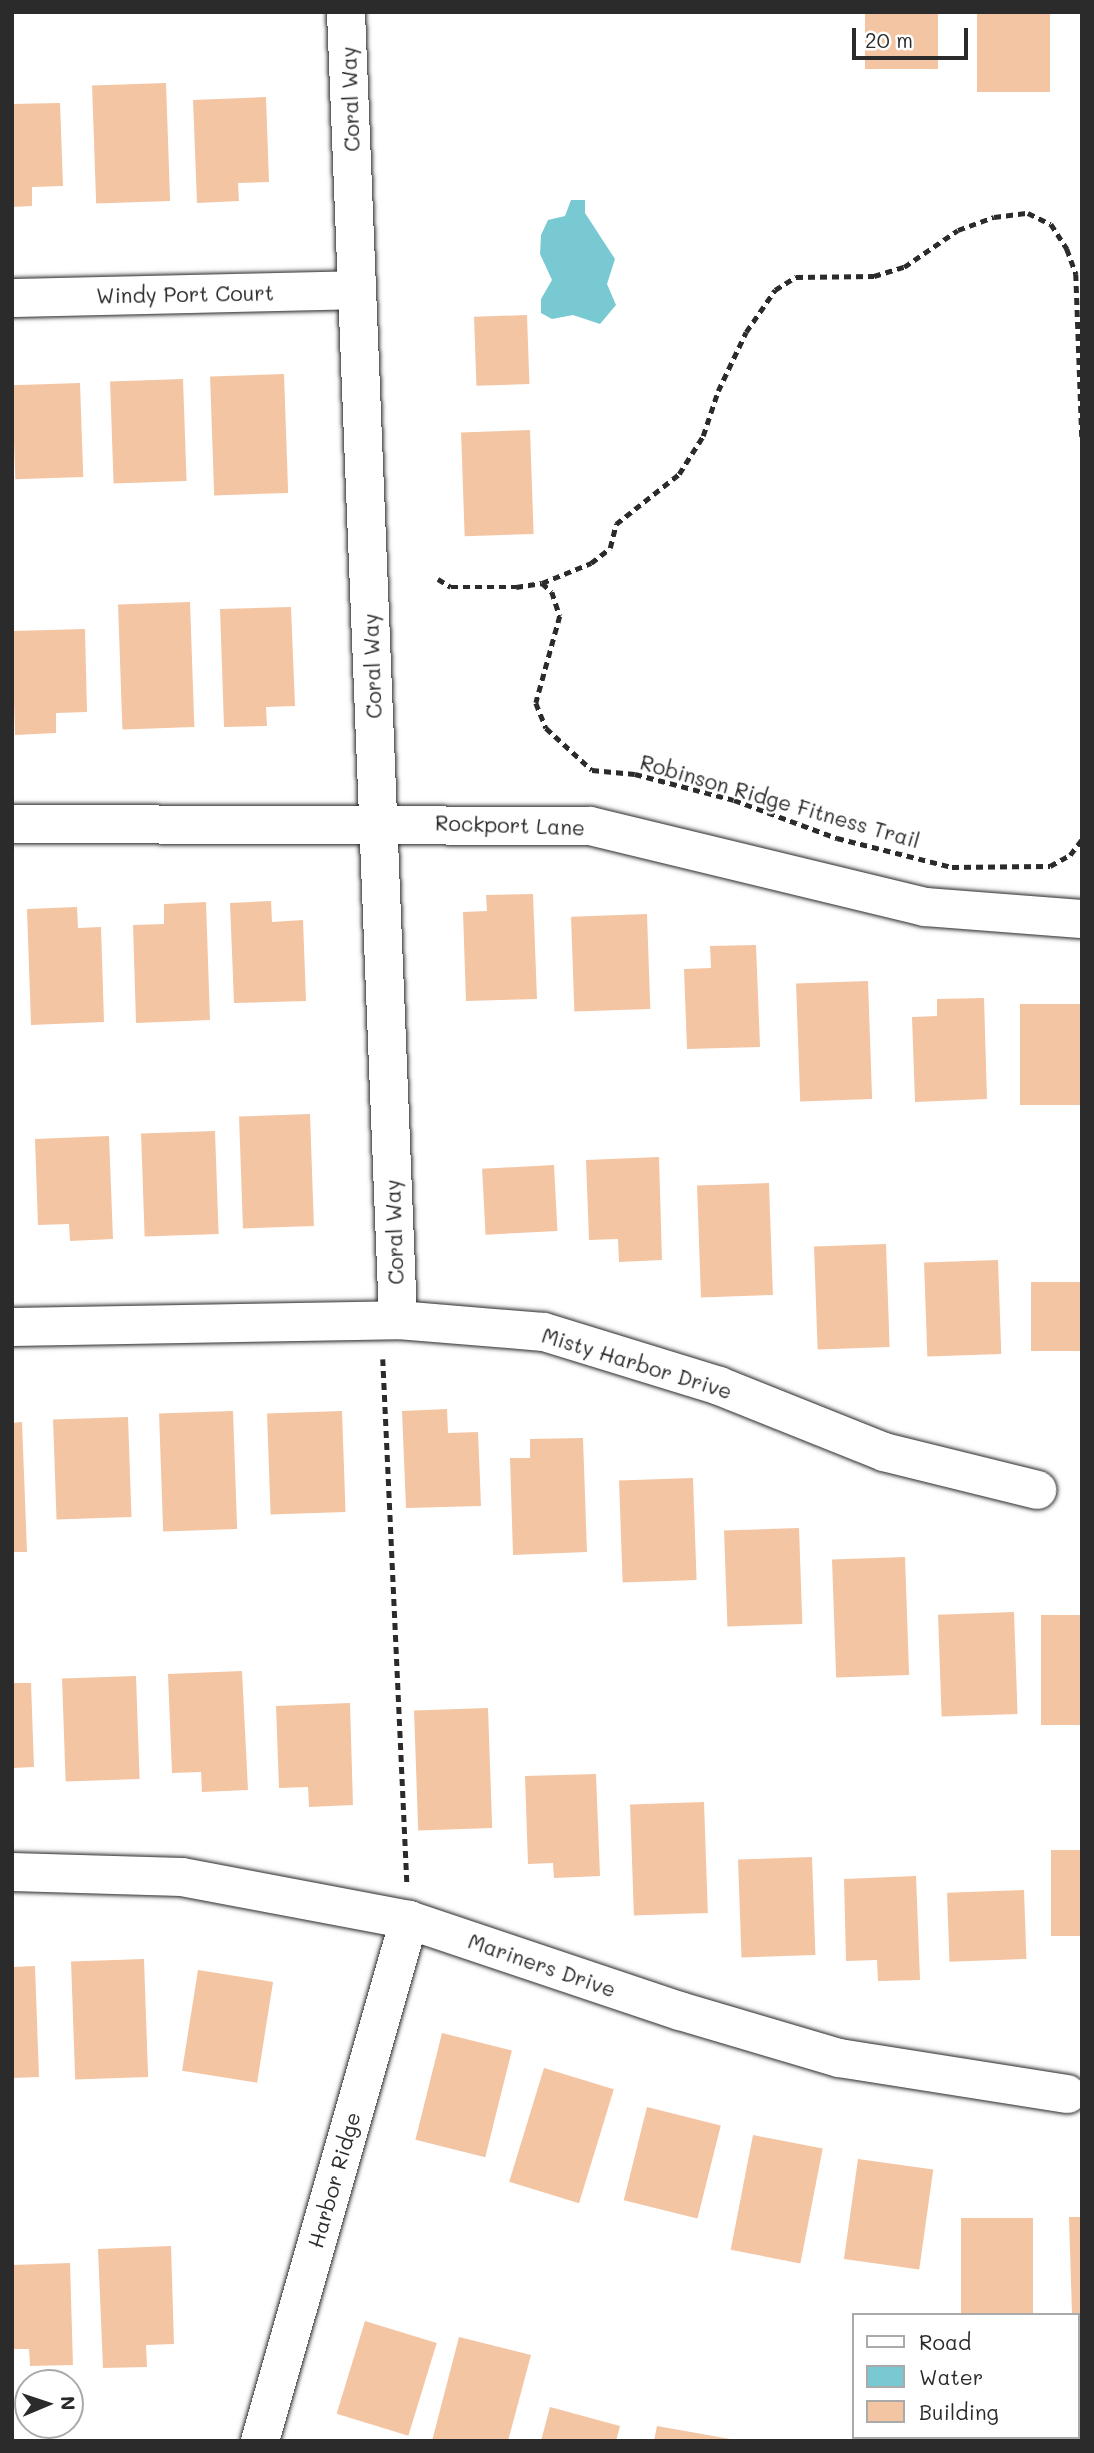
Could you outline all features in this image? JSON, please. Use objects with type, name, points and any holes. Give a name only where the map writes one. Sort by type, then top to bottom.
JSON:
[{"type":"street","name":"Coral Way","points":[[346,12],[378,822],[389,1320]]},
{"type":"street","name":"Windy Port Court","points":[[12,298],[357,290]]},
{"type":"street","name":"Rockport Lane","points":[[12,824],[378,822],[590,826],[925,907],[1082,919]]},
{"type":"street","name":"Misty Harbor Drive","points":[[12,1327],[389,1320],[544,1332],[719,1386],[884,1452],[1037,1490]]},
{"type":"street","name":"Mariners Drive","points":[[12,1871],[182,1877],[409,1920],[680,2011],[839,2058],[1067,2094]]},
{"type":"street","name":"Harbor Ridge","points":[[260,2441],[409,1920]]},
{"type":"path","points":[[438,579],[465,588],[542,583],[592,563],[610,548],[616,524],[679,474],[703,436],[718,391],[746,332],[775,290],[796,277],[874,276],[904,267],[958,230],[994,217],[1028,213],[1051,224],[1067,249],[1076,274],[1082,441]]},
{"type":"path","name":"Robinson Ridge Fitness Trail","points":[[542,583],[552,592],[559,616],[536,703],[546,728],[592,770],[635,774],[734,800],[837,838],[952,867],[1050,866],[1070,855],[1082,839]]},
{"type":"path","points":[[389,1320],[409,1920]]},
{"type":"water","points":[[571,200],[585,200],[585,213],[615,259],[607,284],[616,305],[600,324],[573,315],[552,319],[541,313],[541,299],[552,280],[540,254],[541,235],[548,220],[565,216]]},
{"type":"building","points":[[865,12],[938,12],[938,69],[865,69]]},
{"type":"building","points":[[977,12],[1050,12],[1050,92],[977,92]]},
{"type":"building","points":[[166,83],[170,201],[96,204],[92,86]]},
{"type":"building","points":[[266,97],[269,182],[238,183],[239,201],[197,203],[193,100]]},
{"type":"building","points":[[60,103],[63,186],[32,187],[32,206],[12,207],[12,104]]},
{"type":"building","points":[[527,315],[529,384],[476,386],[474,317]]},
{"type":"building","points":[[284,374],[288,493],[214,496],[210,377]]},
{"type":"building","points":[[183,379],[187,481],[114,483],[110,382]]},
{"type":"building","points":[[80,383],[83,477],[15,479],[12,385]]},
{"type":"building","points":[[530,430],[534,534],[465,536],[461,432]]},
{"type":"building","points":[[190,602],[194,727],[122,729],[118,605]]},
{"type":"building","points":[[291,607],[295,706],[266,707],[267,726],[224,727],[220,609]]},
{"type":"building","points":[[85,629],[87,712],[56,713],[56,733],[15,735],[12,631]]},
{"type":"building","points":[[533,894],[537,999],[466,1001],[463,912],[487,911],[486,895]]},
{"type":"building","points":[[271,901],[272,922],[303,920],[306,1001],[234,1003],[230,903]]},
{"type":"building","points":[[206,902],[210,1020],[136,1023],[133,925],[164,924],[164,904]]},
{"type":"building","points":[[77,907],[78,928],[101,927],[104,1022],[31,1025],[27,909]]},
{"type":"building","points":[[647,914],[650,1009],[574,1012],[571,917]]},
{"type":"building","points":[[756,945],[760,1047],[687,1049],[684,969],[711,968],[710,946]]},
{"type":"building","points":[[868,981],[872,1099],[800,1101],[796,984]]},
{"type":"building","points":[[984,998],[987,1099],[915,1102],[912,1017],[937,1016],[937,999]]},
{"type":"building","points":[[1020,1004],[1082,1004],[1082,1105],[1020,1105]]},
{"type":"building","points":[[310,1114],[314,1226],[243,1228],[239,1116]]},
{"type":"building","points":[[215,1131],[219,1234],[145,1237],[141,1134]]},
{"type":"building","points":[[109,1136],[113,1239],[70,1241],[69,1224],[38,1225],[35,1139]]},
{"type":"building","points":[[659,1157],[662,1260],[619,1262],[618,1239],[589,1240],[586,1160]]},
{"type":"building","points":[[554,1165],[557,1231],[486,1235],[482,1169]]},
{"type":"building","points":[[769,1183],[773,1295],[701,1297],[697,1186]]},
{"type":"building","points":[[886,1244],[890,1347],[818,1349],[814,1247]]},
{"type":"building","points":[[998,1260],[1001,1354],[927,1357],[924,1263]]},
{"type":"building","points":[[1031,1282],[1082,1282],[1082,1351],[1031,1351]]},
{"type":"building","points":[[447,1409],[448,1433],[478,1432],[481,1506],[406,1508],[402,1411]]},
{"type":"building","points":[[233,1411],[237,1529],[163,1532],[159,1414]]},
{"type":"building","points":[[342,1411],[346,1512],[271,1515],[267,1414]]},
{"type":"building","points":[[128,1417],[131,1517],[57,1520],[53,1420]]},
{"type":"building","points":[[22,1422],[27,1552],[12,1552],[12,1423]]},
{"type":"building","points":[[583,1438],[587,1552],[513,1555],[510,1458],[530,1458],[530,1439]]},
{"type":"building","points":[[693,1478],[697,1580],[623,1583],[619,1481]]},
{"type":"building","points":[[799,1528],[802,1624],[727,1627],[724,1531]]},
{"type":"building","points":[[905,1557],[909,1675],[836,1677],[832,1560]]},
{"type":"building","points":[[1014,1612],[1018,1714],[942,1717],[938,1615]]},
{"type":"building","points":[[1041,1615],[1082,1615],[1082,1725],[1041,1725]]},
{"type":"building","points":[[242,1671],[248,1790],[202,1792],[201,1772],[172,1773],[168,1674]]},
{"type":"building","points":[[136,1676],[140,1779],[66,1782],[62,1679]]},
{"type":"building","points":[[12,1683],[31,1683],[34,1767],[12,1768]]},
{"type":"building","points":[[350,1703],[353,1805],[309,1807],[308,1787],[279,1788],[276,1706]]},
{"type":"building","points":[[488,1708],[492,1828],[418,1831],[414,1711]]},
{"type":"building","points":[[596,1774],[600,1876],[554,1878],[553,1863],[528,1864],[525,1776]]},
{"type":"building","points":[[704,1802],[708,1913],[634,1916],[630,1805]]},
{"type":"building","points":[[1051,1850],[1082,1850],[1082,1936],[1051,1936]]},
{"type":"building","points":[[812,1857],[815,1955],[741,1958],[738,1860]]},
{"type":"building","points":[[916,1876],[920,1980],[878,1981],[877,1960],[846,1961],[844,1879]]},
{"type":"building","points":[[1024,1890],[1026,1959],[949,1962],[947,1893]]},
{"type":"building","points":[[144,1959],[148,2077],[75,2079],[71,1962]]},
{"type":"building","points":[[35,1966],[39,2077],[12,2078],[12,1967]]},
{"type":"building","points":[[198,1970],[273,1982],[257,2083],[182,2071]]},
{"type":"building","points":[[442,2033],[512,2050],[485,2157],[415,2140]]},
{"type":"building","points":[[544,2068],[614,2089],[579,2203],[509,2182]]},
{"type":"building","points":[[647,2107],[721,2125],[698,2219],[624,2200]]},
{"type":"building","points":[[753,2135],[823,2149],[800,2263],[731,2250]]},
{"type":"building","points":[[858,2159],[933,2170],[919,2270],[844,2259]]},
{"type":"building","points":[[1069,2217],[1082,2217],[1082,2314],[1072,2313]]},
{"type":"building","points":[[961,2218],[1033,2218],[1033,2313],[961,2313]]},
{"type":"building","points":[[171,2246],[174,2344],[146,2345],[147,2367],[103,2368],[98,2249]]},
{"type":"building","points":[[70,2263],[73,2365],[30,2366],[29,2349],[12,2349],[12,2265]]},
{"type":"building","points":[[365,2321],[437,2343],[408,2436],[337,2414]]},
{"type":"building","points":[[459,2337],[531,2355],[508,2441],[432,2441]]},
{"type":"building","points":[[550,2407],[620,2426],[616,2441],[541,2441]]},
{"type":"building","points":[[657,2426],[730,2439],[730,2441],[654,2441]]}]
